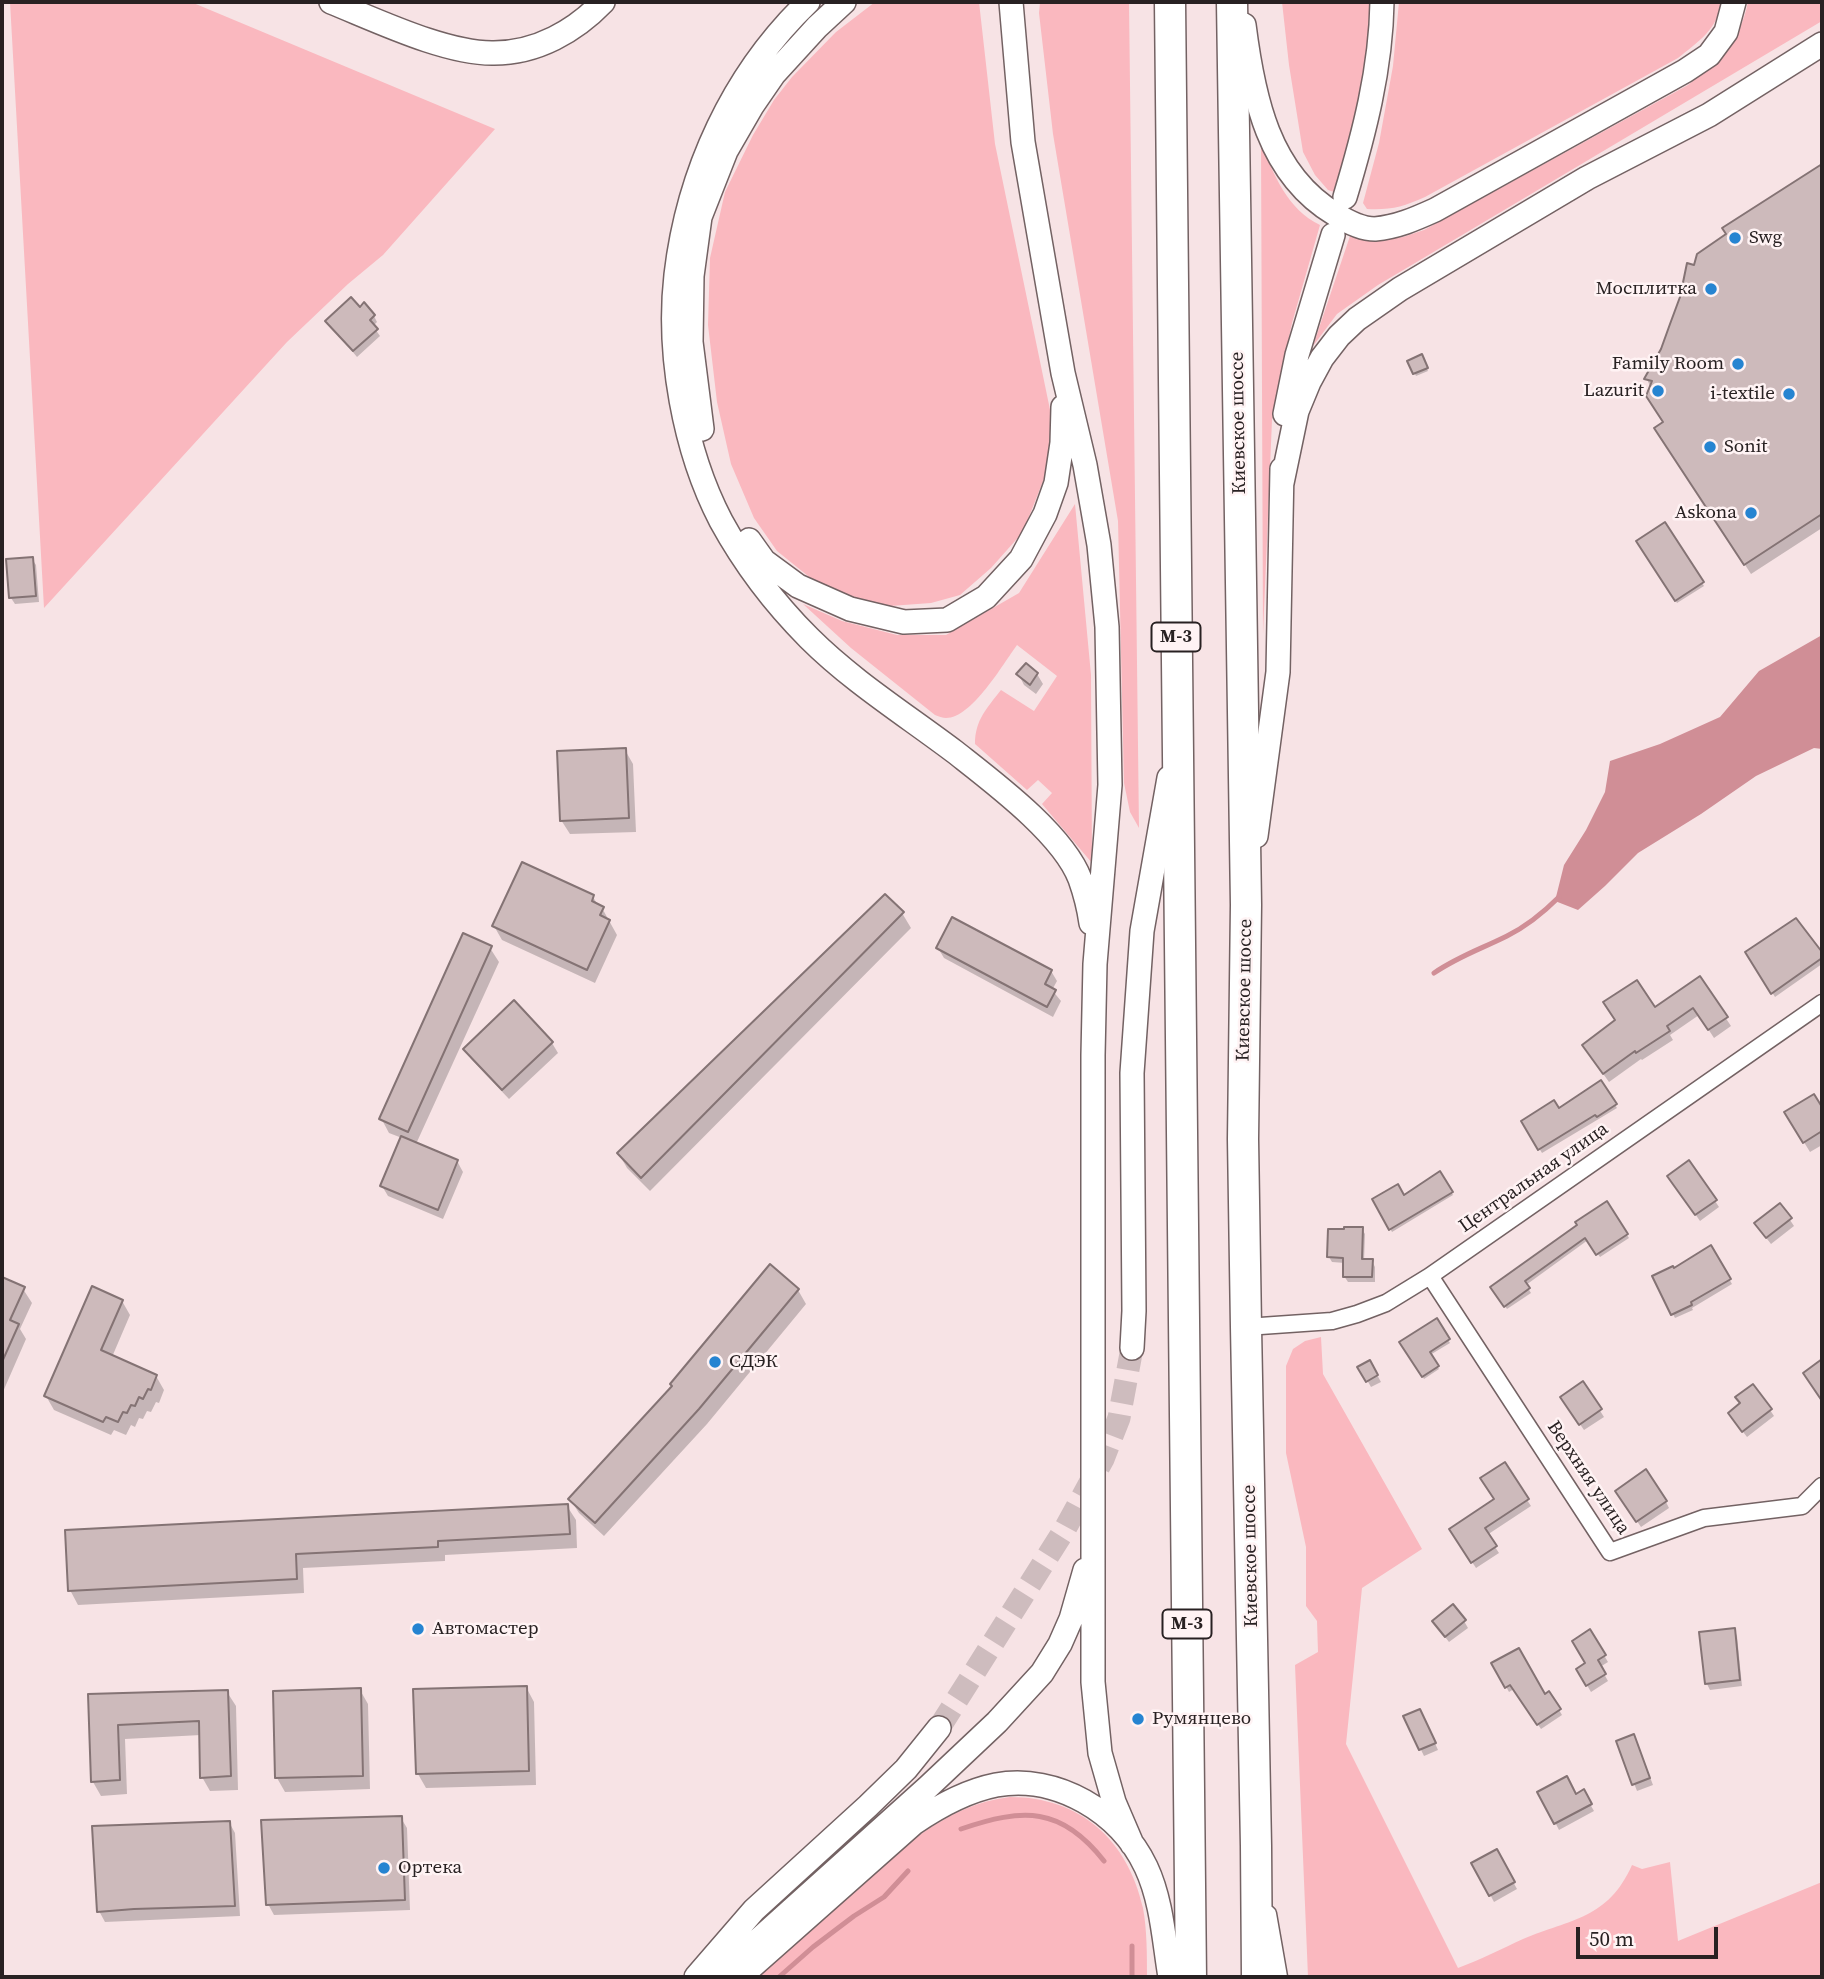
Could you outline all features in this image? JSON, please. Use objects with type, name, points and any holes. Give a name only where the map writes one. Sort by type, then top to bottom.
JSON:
[{"type":"highway","name":"М-3","points":[[1170,2],[1191,1977]]},
{"type":"highway","name":"Киевское шоссе","points":[[1232,2],[1246,905],[1243,1139],[1257,1977]]},
{"type":"main road","points":[[331,2],[443,44],[471,52],[495,54],[538,45],[565,34],[603,2]]},
{"type":"main road","points":[[808,2],[762,53],[737,92],[705,156],[685,218],[675,282],[675,337],[681,397],[697,462],[722,523],[766,590],[797,625],[847,671],[1004,792],[1045,830],[1064,852],[1080,878],[1090,914],[1095,964]]},
{"type":"main road","points":[[845,2],[817,27],[774,74],[752,106],[726,151],[700,217],[692,276],[691,342],[700,421],[723,498],[764,561],[798,586],[850,609],[904,622],[947,620],[986,597],[1021,559],[1045,514],[1056,483],[1062,443],[1063,373]]},
{"type":"main road","points":[[1011,2],[1023,142],[1063,373],[1085,465],[1099,545],[1107,627],[1110,785],[1095,964],[1093,1055],[1093,1682],[1100,1753],[1114,1802],[1132,1844]]},
{"type":"main road","points":[[1241,2],[1250,71],[1270,139],[1293,179],[1320,205],[1345,220],[1372,229],[1403,225],[1436,210],[1685,71],[1709,55],[1726,32],[1734,2]]},
{"type":"main road","points":[[1345,197],[1359,151],[1374,81],[1382,2]]},
{"type":"main road","points":[[1282,483],[1297,411],[1309,382],[1322,358],[1357,319],[1400,289],[1587,178],[1709,115],[1822,44]]},
{"type":"main road","points":[[1246,905],[1278,672],[1286,407],[1297,355],[1333,235]]},
{"type":"main road","points":[[1132,1348],[1132,1073],[1142,931],[1177,733]]},
{"type":"main road","points":[[717,1977],[997,1723],[1042,1673],[1071,1619],[1093,1536]]},
{"type":"main road","points":[[696,1977],[754,1910],[868,1806],[905,1769],[939,1728]]},
{"type":"main road","points":[[740,1977],[914,1823],[970,1792],[1010,1783],[1036,1784],[1075,1796],[1101,1812],[1132,1844],[1152,1881],[1170,1977]]},
{"type":"street","name":"Центральная улица","points":[[1246,1327],[1332,1321],[1386,1303],[1430,1276],[1822,1003]]},
{"type":"street","name":"Верхняя улица","points":[[1430,1276],[1610,1552],[1704,1518],[1802,1506],[1822,1486]]},
{"type":"street","points":[[1256,1846],[1279,1977]]},
{"type":"shaded area","points":[[10,2],[191,2],[495,129],[383,255],[287,342],[44,608]]},
{"type":"shaded area","points":[[875,2],[979,2],[995,144],[1054,429],[1047,471],[1023,532],[991,568],[960,595],[931,603],[890,606],[843,596],[818,584],[777,551],[754,518],[731,464],[717,402],[708,325],[710,258],[725,192],[753,135],[774,100],[792,77],[836,32]]},
{"type":"shaded area","points":[[1040,2],[1129,2],[1139,828],[1130,812],[1124,783],[1118,521],[1053,134]]},
{"type":"shaded area","points":[[1282,2],[1373,2],[1360,99],[1337,193],[1328,190],[1315,175],[1303,152]]},
{"type":"shaded area","points":[[1399,2],[1721,2],[1712,27],[1678,58],[1425,197],[1397,207],[1367,209],[1363,203],[1379,143],[1393,66]]},
{"type":"shaded area","points":[[1748,2],[1822,2],[1822,21],[1378,285],[1337,314],[1313,346],[1350,236],[1374,241],[1403,237],[1424,230],[1688,85],[1709,68],[1733,40]]},
{"type":"shaded area","points":[[1261,143],[1290,200],[1320,225],[1292,323],[1272,420],[1263,634]]},
{"type":"shaded area","points":[[1075,504],[1091,675],[1092,863],[1042,804],[1052,793],[1038,780],[1027,790],[975,744],[980,721],[1001,690],[1034,711],[1057,676],[1017,645],[976,700],[956,716],[942,717],[935,715],[851,648],[803,604],[842,621],[897,635],[946,635],[1019,593]]},
{"type":"shaded area","points":[[1822,635],[1822,749],[1814,748],[1756,776],[1638,853],[1578,910],[1555,901],[1564,865],[1605,792],[1610,761],[1660,744],[1720,717],[1759,671]]},
{"type":"shaded area","points":[[1321,1337],[1323,1374],[1422,1549],[1362,1588],[1346,1744],[1458,1968],[1600,1907],[1612,1897],[1632,1865],[1642,1869],[1670,1862],[1678,1941],[1822,1882],[1822,1977],[1308,1977],[1295,1665],[1318,1652],[1317,1621],[1306,1606],[1306,1547],[1286,1453],[1286,1366],[1293,1349],[1305,1341]]},
{"type":"shaded area","points":[[1010,1797],[1035,1799],[1079,1814],[1113,1843],[1126,1862],[1143,1908],[1147,1977],[758,1977],[920,1834],[963,1810]]},
{"type":"building","name":"Family Room","points":[[1822,164],[1822,514],[1744,565],[1654,428],[1663,422],[1646,396],[1652,381],[1644,379],[1661,349],[1680,297],[1687,263],[1694,265],[1697,254],[1726,234],[1722,228]]},
{"type":"building","points":[[351,297],[360,307],[364,302],[375,315],[370,320],[378,329],[353,351],[325,321]]},
{"type":"building","points":[[1422,354],[1428,368],[1413,374],[1407,361]]},
{"type":"building","points":[[1665,522],[1704,582],[1675,601],[1636,541]]},
{"type":"building","points":[[33,557],[36,596],[9,598],[6,559]]},
{"type":"building","points":[[1026,663],[1038,673],[1030,685],[1016,674]]},
{"type":"building","points":[[626,748],[629,818],[560,821],[557,751]]},
{"type":"building","points":[[522,862],[594,895],[592,901],[604,907],[600,915],[610,920],[587,970],[492,926]]},
{"type":"building","points":[[885,894],[904,912],[641,1178],[617,1153]]},
{"type":"building","points":[[952,917],[1052,970],[1045,984],[1056,990],[1047,1007],[936,948]]},
{"type":"building","points":[[1796,918],[1822,952],[1822,958],[1771,994],[1745,952]]},
{"type":"building","points":[[463,933],[492,946],[408,1132],[379,1119]]},
{"type":"building","points":[[1700,976],[1728,1017],[1708,1030],[1693,1008],[1667,1026],[1670,1031],[1603,1074],[1582,1045],[1615,1020],[1603,1002],[1637,980],[1655,1007]]},
{"type":"building","points":[[514,1000],[553,1042],[502,1090],[463,1049]]},
{"type":"building","points":[[1601,1080],[1617,1104],[1538,1150],[1521,1121],[1554,1100],[1559,1108]]},
{"type":"building","points":[[1814,1094],[1822,1107],[1822,1131],[1803,1143],[1784,1112]]},
{"type":"building","points":[[401,1136],[458,1160],[438,1210],[380,1186]]},
{"type":"building","points":[[1689,1160],[1717,1200],[1695,1215],[1667,1176]]},
{"type":"building","points":[[1440,1171],[1453,1192],[1389,1230],[1372,1199],[1398,1184],[1404,1195]]},
{"type":"building","points":[[1607,1201],[1628,1234],[1596,1255],[1585,1238],[1525,1281],[1530,1288],[1504,1307],[1490,1287]]},
{"type":"building","points":[[1780,1203],[1792,1218],[1766,1238],[1754,1223]]},
{"type":"building","points":[[1363,1227],[1362,1259],[1373,1259],[1372,1277],[1343,1277],[1343,1258],[1327,1257],[1328,1229]]},
{"type":"building","points":[[1711,1245],[1731,1279],[1691,1302],[1692,1305],[1671,1315],[1652,1276],[1673,1266],[1674,1268]]},
{"type":"building","points":[[770,1264],[799,1289],[699,1409],[595,1523],[568,1499],[672,1386],[670,1384]]},
{"type":"building","points":[[2,1277],[25,1287],[10,1320],[19,1324],[2,1362]]},
{"type":"building","points":[[92,1286],[123,1300],[101,1350],[157,1375],[151,1390],[148,1389],[143,1399],[139,1397],[135,1406],[131,1405],[127,1413],[123,1412],[118,1422],[106,1417],[103,1422],[44,1396]]},
{"type":"building","points":[[1437,1318],[1450,1339],[1430,1352],[1439,1366],[1422,1377],[1399,1342]]},
{"type":"building","points":[[1822,1359],[1822,1401],[1803,1373]]},
{"type":"building","points":[[1370,1360],[1378,1375],[1366,1382],[1357,1367]]},
{"type":"building","points":[[1583,1381],[1602,1409],[1579,1425],[1560,1397]]},
{"type":"building","points":[[1753,1384],[1772,1409],[1742,1432],[1728,1413],[1740,1403],[1735,1397]]},
{"type":"building","points":[[1505,1462],[1529,1499],[1485,1528],[1497,1546],[1471,1563],[1449,1529],[1494,1499],[1480,1478]]},
{"type":"building","points":[[1646,1469],[1667,1501],[1636,1522],[1615,1491]]},
{"type":"building","points":[[568,1504],[570,1534],[438,1541],[438,1547],[296,1554],[297,1579],[68,1591],[65,1530]]},
{"type":"building","points":[[1453,1604],[1466,1620],[1445,1637],[1432,1621]]},
{"type":"building","points":[[1735,1628],[1740,1680],[1705,1684],[1699,1632]]},
{"type":"building","points":[[1590,1629],[1606,1655],[1598,1660],[1606,1674],[1586,1686],[1576,1669],[1585,1663],[1572,1641]]},
{"type":"building","points":[[1519,1648],[1545,1694],[1549,1691],[1561,1709],[1537,1725],[1510,1685],[1505,1688],[1491,1663]]},
{"type":"building","points":[[527,1686],[529,1771],[416,1774],[413,1689]]},
{"type":"building","points":[[361,1688],[363,1776],[275,1778],[273,1691]]},
{"type":"building","points":[[228,1690],[231,1776],[200,1778],[199,1721],[118,1725],[120,1780],[91,1782],[88,1694]]},
{"type":"building","points":[[1420,1709],[1436,1743],[1419,1750],[1403,1716]]},
{"type":"building","points":[[1634,1734],[1650,1778],[1632,1785],[1616,1741]]},
{"type":"building","points":[[1567,1776],[1576,1794],[1584,1789],[1592,1804],[1554,1824],[1537,1792]]},
{"type":"building","points":[[402,1816],[405,1900],[266,1905],[261,1820]]},
{"type":"building","points":[[230,1821],[235,1906],[97,1912],[92,1826]]},
{"type":"building","points":[[1497,1849],[1515,1882],[1489,1896],[1471,1863]]},
{"type":"waterway","points":[[1434,973],[1514,932],[1559,897]]},
{"type":"waterway","points":[[961,1829],[1003,1817],[1040,1816],[1072,1830],[1104,1861]]},
{"type":"waterway","points":[[779,1977],[813,1947],[884,1897],[908,1871]]},
{"type":"waterway","points":[[1132,1946],[1132,1977]]},
{"type":"tunnel","points":[[939,1728],[1065,1529],[1103,1459],[1119,1418],[1132,1348]]},
{"type":"place","name":"Swg","points":[[1735,238]]},
{"type":"place","name":"Мосплитка","points":[[1711,289]]},
{"type":"place","name":"Family Room","points":[[1738,364]]},
{"type":"place","name":"Lazurit","points":[[1658,391]]},
{"type":"place","name":"i-textile","points":[[1789,394]]},
{"type":"place","name":"Sonit","points":[[1710,447]]},
{"type":"place","name":"Askona","points":[[1751,513]]},
{"type":"place","name":"СДЭК","points":[[715,1362]]},
{"type":"place","name":"Автомастер","points":[[418,1629]]},
{"type":"place","name":"Румянцево","points":[[1138,1719]]},
{"type":"place","name":"Ортека","points":[[384,1868]]}]
